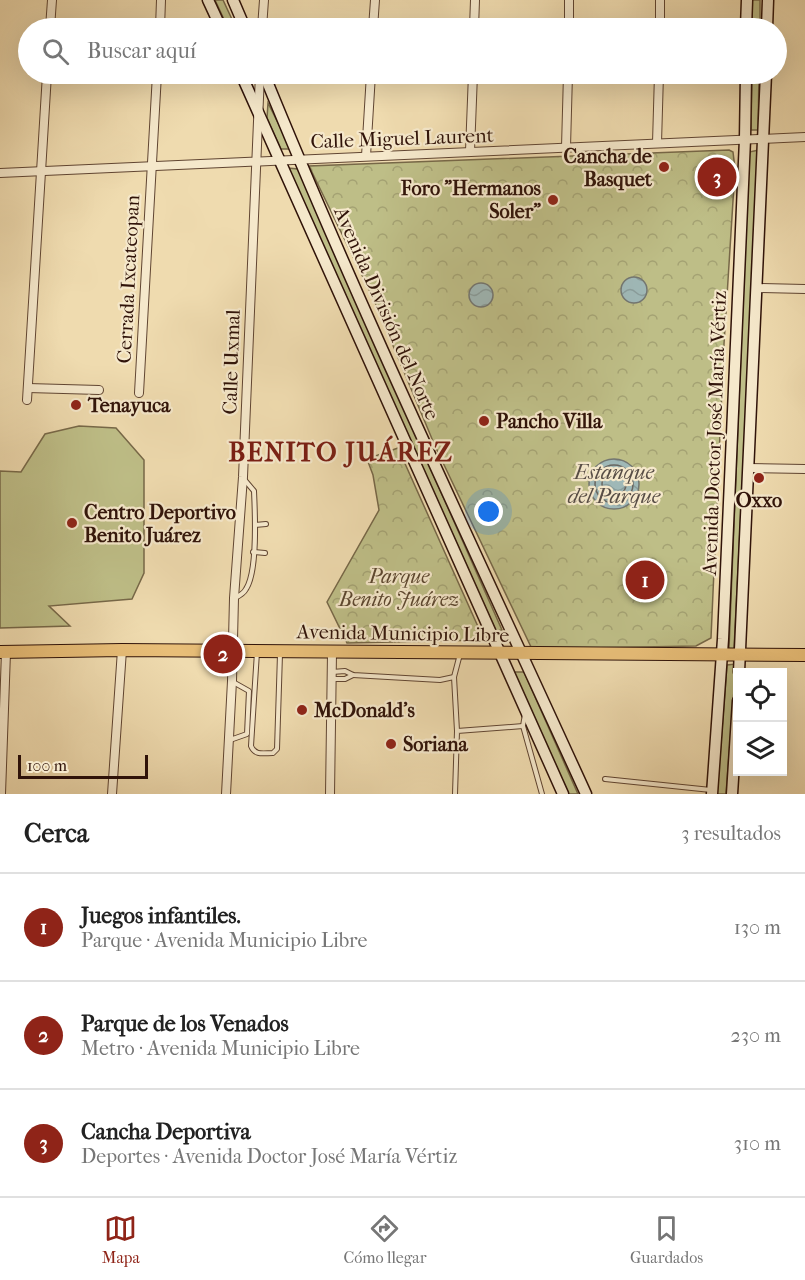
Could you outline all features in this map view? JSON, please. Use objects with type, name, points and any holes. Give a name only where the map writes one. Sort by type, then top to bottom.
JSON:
[{"type":"main road","points":[[208,0],[216,18]]},
{"type":"main road","points":[[233,0],[241,18]]},
{"type":"main road","points":[[746,18],[747,0]]},
{"type":"main road","points":[[767,18],[768,0]]},
{"type":"main road","name":"Avenida División del Norte","points":[[246,84],[563,794]]},
{"type":"main road","name":"Avenida División del Norte","points":[[266,84],[298,159],[586,794]]},
{"type":"main road","name":"Avenida Doctor José María Vértiz","points":[[712,792],[722,655],[746,84]]},
{"type":"main road","name":"Avenida Doctor José María Vértiz","points":[[739,668],[766,84]]},
{"type":"main road","name":"Avenida Municipio Libre","points":[[3,652],[122,650],[805,655]]},
{"type":"main road","points":[[732,794],[737,722]]},
{"type":"street","points":[[51,18],[52,0]]},
{"type":"street","points":[[160,18],[161,0]]},
{"type":"street","points":[[263,18],[264,0]]},
{"type":"street","points":[[374,18],[375,0]]},
{"type":"street","points":[[475,18],[476,0]]},
{"type":"street","points":[[569,0],[569,18]]},
{"type":"street","points":[[660,0],[660,18]]},
{"type":"street","points":[[27,400],[45,84]]},
{"type":"street","name":"Cerrada Ixcateopan","points":[[138,393],[156,84]]},
{"type":"street","name":"Calle Uxmal","points":[[226,794],[261,84]]},
{"type":"street","points":[[366,156],[370,84]]},
{"type":"street","points":[[470,152],[472,84]]},
{"type":"street","points":[[566,147],[568,84]]},
{"type":"street","points":[[657,143],[658,84]]},
{"type":"street","name":"Calle Miguel Laurent","points":[[0,173],[805,137]]},
{"type":"street","points":[[757,288],[805,289]]},
{"type":"street","points":[[28,388],[99,390]]},
{"type":"street","points":[[748,468],[805,469]]},
{"type":"street","points":[[112,794],[122,650]]},
{"type":"street","points":[[1,792],[3,652]]},
{"type":"street","points":[[330,794],[333,653]]},
{"type":"lane","points":[[234,598],[246,590],[250,580],[253,552],[254,491],[243,477]]},
{"type":"lane","points":[[255,525],[266,524]]},
{"type":"lane","points":[[253,552],[265,553]]},
{"type":"lane","points":[[249,734],[257,651]]},
{"type":"lane","points":[[249,691],[249,734],[253,751],[258,754],[275,752],[280,652]]},
{"type":"lane","points":[[455,794],[457,731],[454,677],[460,654]]},
{"type":"lane","points":[[332,675],[345,671],[353,675],[440,680],[454,677]]},
{"type":"lane","points":[[332,675],[345,679],[353,675]]},
{"type":"lane","points":[[232,681],[249,691],[255,689]]},
{"type":"lane","points":[[526,712],[523,726],[542,794]]},
{"type":"lane","points":[[457,731],[523,726]]},
{"type":"lane","points":[[229,740],[249,734]]},
{"type":"lane","points":[[605,779],[712,792]]},
{"type":"green space","points":[[215,0],[223,0],[231,18],[223,18]]},
{"type":"green space","points":[[752,0],[760,0],[760,18],[752,18]]},
{"type":"green space","points":[[752,84],[759,84],[758,130],[751,130]]},
{"type":"green space","points":[[268,103],[291,149],[281,149],[267,118]]},
{"type":"green space","points":[[729,150],[733,152],[735,169],[724,344],[711,638],[696,646],[532,649],[435,446],[374,300],[309,166]]},
{"type":"green space","points":[[759,150],[734,649],[729,649],[749,152]]},
{"type":"green space","points":[[288,168],[298,169],[502,630],[496,631]]},
{"type":"green space","name":"Centro Deportivo Benito Juárez","points":[[79,426],[116,428],[144,460],[144,573],[132,599],[49,606],[70,626],[0,628],[0,471],[21,472],[45,434]]},
{"type":"green space","name":"Parque Benito Juárez","points":[[398,448],[484,640],[347,643],[327,602],[379,510],[373,475],[367,459]]},
{"type":"green space","points":[[736,664],[736,668],[733,668],[733,703],[726,794],[717,794],[727,665]]},
{"type":"green space","points":[[512,672],[524,672],[578,794],[567,794]]},
{"type":"water","points":[[634,277],[643,281],[647,290],[643,299],[634,303],[625,299],[621,290],[625,281]]},
{"type":"water","points":[[481,283],[490,286],[493,295],[490,304],[481,307],[472,304],[469,295],[472,286]]},
{"type":"water","name":"Estanque del Parque","points":[[609,459],[619,459],[632,466],[639,479],[639,489],[632,502],[619,509],[609,509],[600,505],[593,498],[589,489],[589,479],[593,470],[600,463]]},
{"type":"place","name":"Cancha de Basquet","points":[[664,167]]},
{"type":"place","name":"Cancha Deportiva","points":[[717,177]]},
{"type":"place","name":"Foro \"Hermanos Soler\"","points":[[553,200]]},
{"type":"place","name":"Tenayuca","points":[[76,405]]},
{"type":"place","name":"Pancho Villa","points":[[484,421]]},
{"type":"place","name":"Oxxo","points":[[759,478]]},
{"type":"place","name":"Centro Deportivo Benito Juárez","points":[[72,523]]},
{"type":"place","name":"Juegos infantiles.","points":[[645,580]]},
{"type":"place","name":"Parque de los Venados","points":[[223,654]]},
{"type":"place","name":"McDonald's","points":[[302,710]]},
{"type":"place","name":"Soriana","points":[[391,744]]},
{"type":"district","name":"BENITO JUÁREZ","points":[[341,452]]}]
